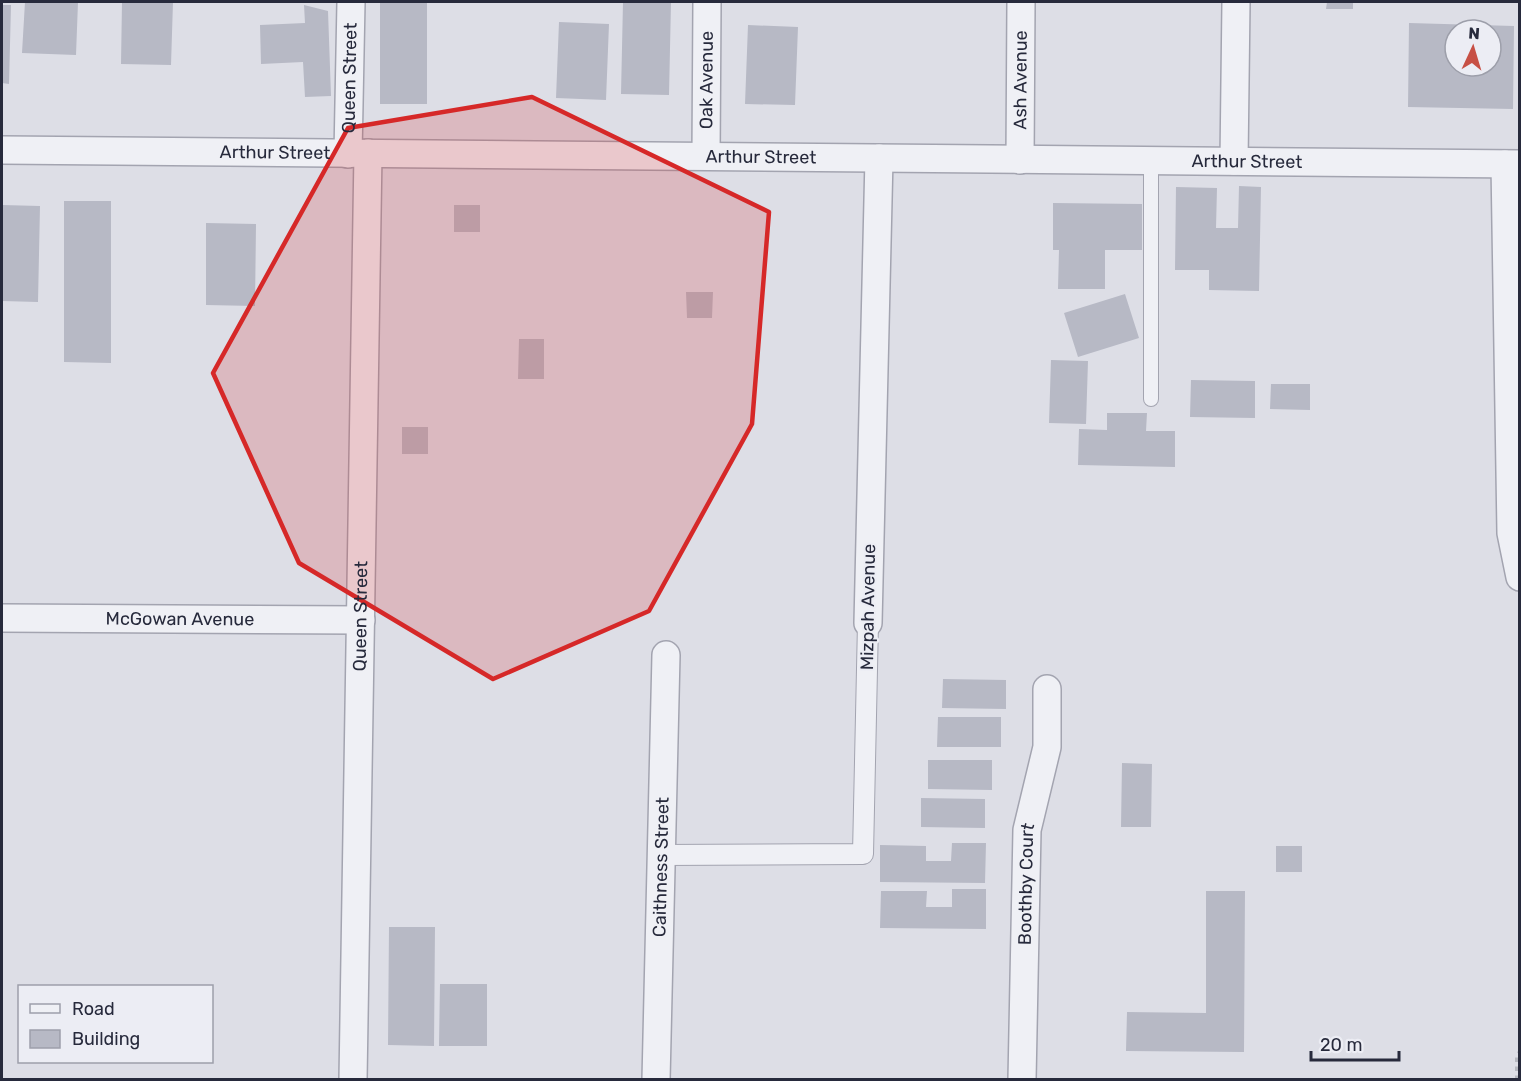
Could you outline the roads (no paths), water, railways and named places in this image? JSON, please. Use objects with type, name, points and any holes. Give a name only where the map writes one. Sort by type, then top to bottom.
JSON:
[{"type":"street","name":"Queen Street","points":[[351,2],[358,153],[361,620],[353,1080]]},
{"type":"street","name":"Oak Avenue","points":[[706,156],[707,2]]},
{"type":"street","name":"Ash Avenue","points":[[1020,160],[1021,2]]},
{"type":"street","points":[[1234,161],[1236,2]]},
{"type":"street","name":"Arthur Street","points":[[2,150],[1512,164]]},
{"type":"street","name":"Mizpah Avenue","points":[[661,855],[863,854],[879,158]]},
{"type":"street","points":[[1512,164],[1510,533],[1520,577]]},
{"type":"street","name":"McGowan Avenue","points":[[2,618],[361,620]]},
{"type":"street","name":"Caithness Street","points":[[656,1080],[666,655]]},
{"type":"street","name":"Boothby Court","points":[[1022,1080],[1027,830],[1047,747],[1047,689]]},
{"type":"lane","points":[[1151,399],[1152,160]]}]
